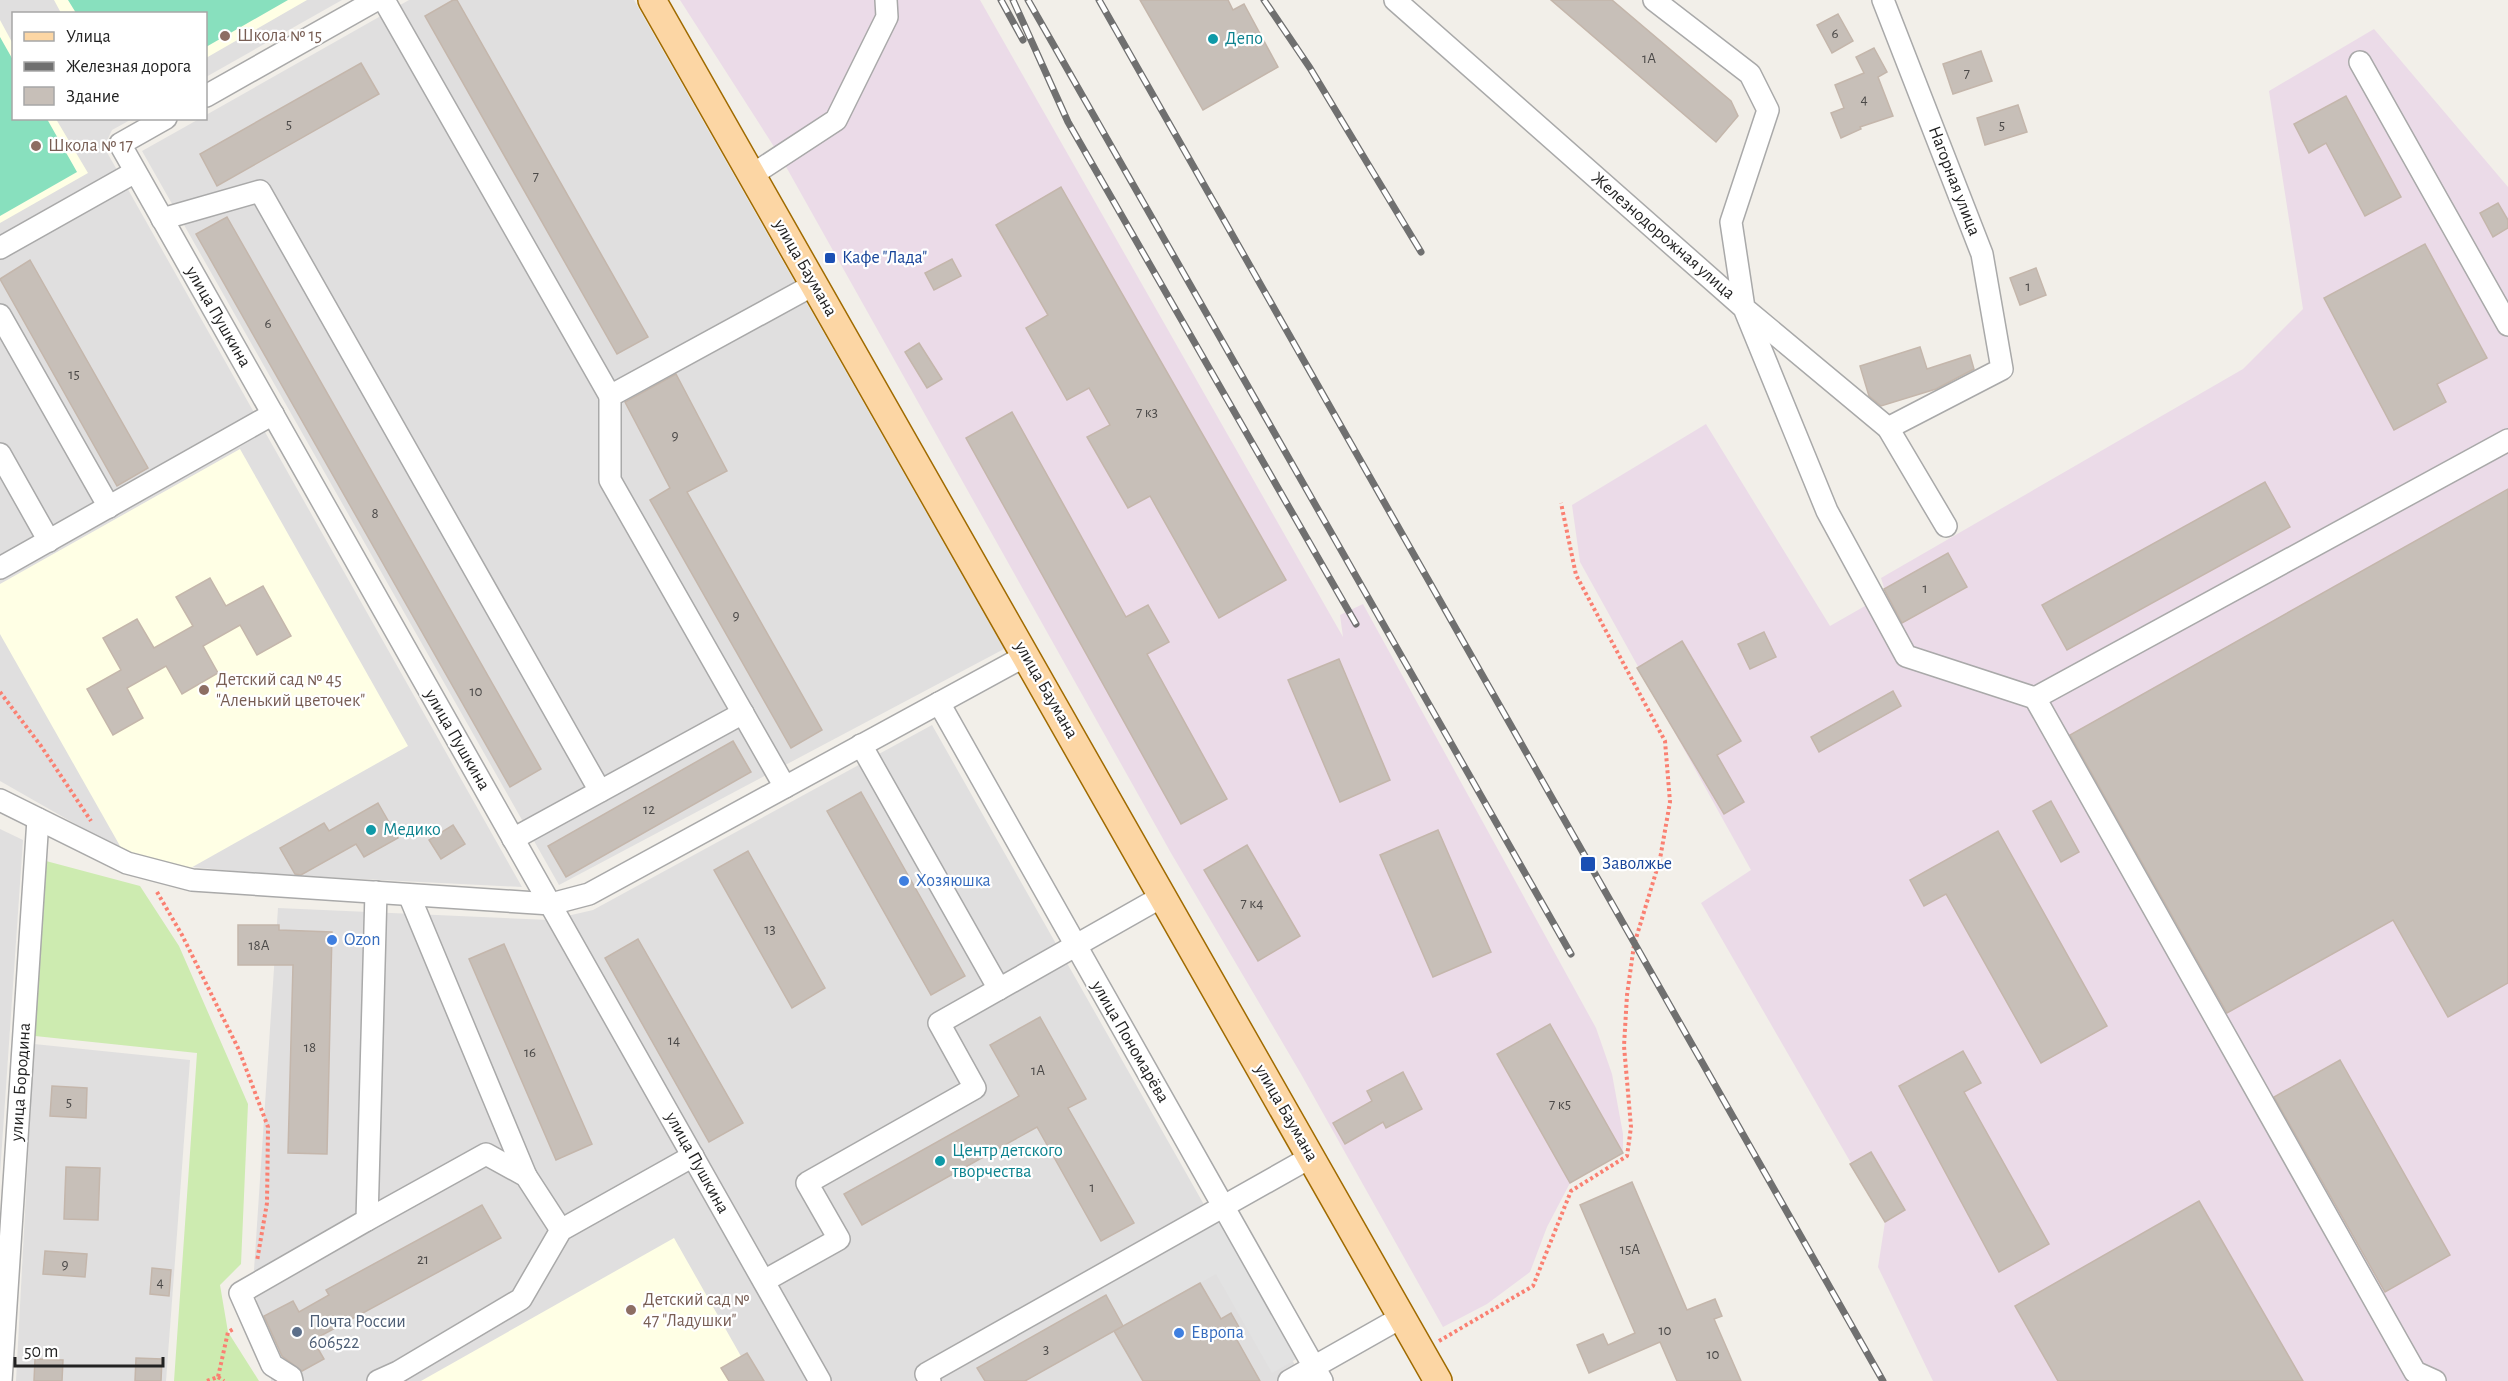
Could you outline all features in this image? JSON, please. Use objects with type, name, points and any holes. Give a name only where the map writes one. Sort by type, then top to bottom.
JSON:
[{"type":"main road","name":"улица Баумана","points":[[652,0],[1027,655],[1438,1381]]},
{"type":"street","points":[[207,95],[376,0]]},
{"type":"street","points":[[384,0],[610,396],[610,480],[785,787]]},
{"type":"street","points":[[752,174],[836,120],[887,17],[886,0]]},
{"type":"street","name":"Железнодорожная улица","points":[[1395,0],[1744,308],[1827,511],[1906,656],[2035,698]]},
{"type":"street","points":[[1654,0],[1750,74],[1768,110],[1731,222],[1744,308],[1888,428],[1946,526]]},
{"type":"street","name":"Нагорная улица","points":[[1883,0],[1982,254],[2002,369],[1888,428]]},
{"type":"street","points":[[2360,62],[2508,325]]},
{"type":"street","name":"улица Пушкина","points":[[162,120],[120,144],[820,1381]]},
{"type":"street","points":[[0,248],[135,172]]},
{"type":"street","points":[[162,219],[260,191],[600,791]]},
{"type":"street","points":[[610,396],[815,284]]},
{"type":"street","points":[[0,315],[109,507]]},
{"type":"street","points":[[0,568],[273,414]]},
{"type":"street","points":[[2435,1381],[2415,1372],[2035,698],[2508,440]]},
{"type":"street","points":[[0,454],[49,541]]},
{"type":"street","points":[[0,800],[132,865],[192,880],[551,904],[589,894],[1027,655]]},
{"type":"street","name":"улица Пономарёва","points":[[939,703],[1318,1374]]},
{"type":"street","points":[[513,839],[743,713]]},
{"type":"street","points":[[861,745],[999,989]]},
{"type":"street","name":"улица Бородина","points":[[2,1381],[38,819]]},
{"type":"street","points":[[367,1220],[376,892]]},
{"type":"street","points":[[409,895],[526,1176],[561,1230]]},
{"type":"street","points":[[764,1281],[839,1239],[807,1183],[975,1088],[939,1023],[1163,896]]},
{"type":"street","points":[[292,1381],[291,1377],[272,1365],[240,1293],[486,1154],[526,1176]]},
{"type":"street","points":[[378,1381],[400,1377],[521,1299],[561,1230],[693,1156]]},
{"type":"street","points":[[930,1381],[926,1374],[1311,1157]]},
{"type":"street","points":[[1289,1381],[1318,1374],[1402,1317]]},
{"type":"path","points":[[1438,1342],[1533,1286],[1571,1191],[1627,1156],[1631,1127],[1624,1046],[1627,995],[1634,945],[1657,870],[1670,802],[1665,741],[1576,575],[1561,503]]},
{"type":"path","points":[[0,693],[41,746],[94,826]]},
{"type":"path","points":[[132,865],[162,898],[182,935],[238,1050],[268,1127],[267,1203],[253,1285]]},
{"type":"path","points":[[218,1377],[228,1332],[250,1317]]},
{"type":"path","points":[[207,1381],[218,1377]]},
{"type":"path","points":[[218,1377],[224,1381]]},
{"type":"shaded area","points":[[0,0],[342,0],[207,76],[207,12],[12,12],[12,120],[130,120],[112,130],[104,147],[522,887],[263,874],[142,862],[0,781]]},
{"type":"shaded area","name":"Школа № 15","points":[[54,0],[307,0],[207,57],[207,12],[60,12]]},
{"type":"shaded area","points":[[409,0],[634,0],[1004,649],[559,885],[142,151],[197,120],[207,120],[207,114]]},
{"type":"shaded area","points":[[680,0],[980,0],[1343,637],[1340,615],[1363,604],[1596,1028],[1612,1074],[1623,1134],[1623,1153],[1570,1183],[1547,1227],[1530,1272],[1487,1304],[1443,1327],[1301,1074],[1171,853],[780,156]]},
{"type":"shaded area","name":"Школа № 17","points":[[0,20],[12,42],[12,120],[57,120],[88,173],[0,223]]},
{"type":"shaded area","points":[[2374,29],[2508,187],[2508,1381],[1933,1381],[1878,1267],[1885,1222],[1701,903],[1751,870],[1580,562],[1572,505],[1706,424],[1830,626],[1886,594],[1881,578],[2243,369],[2303,309],[2269,91]]},
{"type":"shaded area","name":"Детский сад № 45 \"Аленький цветочек\"","points":[[240,449],[408,746],[180,874],[124,853],[0,634],[0,584]]},
{"type":"shaded area","points":[[932,725],[1304,1381],[271,1381],[272,1365],[253,1285],[278,908],[550,920],[593,910]]},
{"type":"shaded area","points":[[0,829],[23,840],[0,1174]]},
{"type":"shaded area","points":[[34,1044],[190,1060],[166,1381],[16,1381]]},
{"type":"shaded area","points":[[1224,1206],[1307,1353],[1272,1373],[1216,1274],[1124,1326],[1096,1278]]},
{"type":"shaded area","name":"Детский сад № 47 \"Ладушки\"","points":[[674,1238],[755,1381],[421,1381]]},
{"type":"green space","name":"Школа № 15","points":[[68,0],[288,0],[207,46],[207,12],[75,12]]},
{"type":"green space","name":"Школа № 17","points":[[0,37],[12,58],[12,120],[48,120],[77,172],[0,216]]},
{"type":"green space","points":[[46,861],[140,886],[179,946],[248,1104],[241,1264],[220,1285],[228,1332],[259,1381],[174,1381],[197,1053],[35,1036]]},
{"type":"building","points":[[457,0],[648,337],[617,354],[425,16]]},
{"type":"building","name":"Депо","points":[[1140,0],[1228,0],[1233,10],[1244,4],[1278,67],[1203,110]]},
{"type":"building","points":[[1551,0],[1612,0],[1731,101],[1738,116],[1716,142]]},
{"type":"building","points":[[1838,14],[1853,41],[1832,53],[1817,25]]},
{"type":"building","points":[[1874,48],[1887,72],[1878,77],[1893,116],[1860,127],[1861,129],[1841,138],[1831,113],[1844,108],[1835,85],[1864,73],[1856,57]]},
{"type":"building","points":[[1981,51],[1992,81],[1953,94],[1943,64]]},
{"type":"building","points":[[361,63],[379,94],[217,186],[200,154]]},
{"type":"building","points":[[2346,96],[2401,197],[2365,216],[2326,143],[2309,153],[2294,124]]},
{"type":"building","points":[[2018,105],[2027,132],[1985,145],[1977,118]]},
{"type":"building","points":[[1061,187],[1286,580],[1219,618],[1150,496],[1128,508],[1087,437],[1110,425],[1089,388],[1067,400],[1026,328],[1048,315],[996,225]]},
{"type":"building","points":[[2498,203],[2508,220],[2508,228],[2493,237],[2480,213]]},
{"type":"building","points":[[227,217],[541,769],[510,787],[196,234]]},
{"type":"building","points":[[2425,244],[2487,358],[2437,384],[2446,402],[2394,430],[2324,298]]},
{"type":"building","points":[[952,259],[961,276],[934,290],[925,273]]},
{"type":"building","points":[[30,260],[148,468],[117,486],[0,279]]},
{"type":"building","points":[[2036,268],[2046,295],[2020,305],[2010,278]]},
{"type":"building","points":[[919,343],[942,379],[927,388],[905,352]]},
{"type":"building","points":[[1920,347],[1927,369],[1970,355],[1974,369],[1936,389],[1881,406],[1869,396],[1860,366]]},
{"type":"building","points":[[676,374],[727,471],[687,492],[822,730],[791,748],[650,500],[670,488],[625,402]]},
{"type":"building","points":[[1012,412],[1126,617],[1148,605],[1169,642],[1147,654],[1227,799],[1181,824],[966,438]]},
{"type":"building","points":[[2265,482],[2290,527],[2067,650],[2042,605]]},
{"type":"building","points":[[2508,489],[2508,983],[2448,1017],[2393,920],[2227,1013],[2070,735]]},
{"type":"building","points":[[1948,553],[1967,587],[1902,623],[1884,589]]},
{"type":"building","points":[[210,578],[226,606],[263,586],[291,636],[257,655],[240,625],[203,646],[218,673],[182,694],[166,666],[127,688],[143,718],[113,735],[87,689],[121,670],[103,638],[137,619],[154,648],[193,626],[176,597]]},
{"type":"building","points":[[1764,632],[1776,657],[1750,669],[1738,644]]},
{"type":"building","points":[[1682,641],[1741,741],[1717,755],[1744,802],[1724,814],[1637,668]]},
{"type":"building","points":[[1339,659],[1390,780],[1340,802],[1288,680]]},
{"type":"building","points":[[1893,691],[1901,706],[1819,752],[1811,737]]},
{"type":"building","points":[[733,741],[751,772],[566,877],[548,846]]},
{"type":"building","points":[[861,792],[965,976],[931,995],[827,811]]},
{"type":"building","points":[[2051,801],[2079,852],[2061,862],[2033,811]]},
{"type":"building","points":[[378,803],[398,838],[364,857],[356,844],[301,875],[295,874],[280,848],[324,823],[329,831]]},
{"type":"building","points":[[453,825],[465,844],[441,859],[429,840]]},
{"type":"building","points":[[1438,830],[1491,952],[1433,977],[1380,855]]},
{"type":"building","points":[[1998,831],[2107,1026],[2041,1063],[1946,894],[1924,906],[1910,880]]},
{"type":"building","points":[[1247,845],[1300,936],[1258,961],[1204,870]]},
{"type":"building","points":[[748,851],[825,988],[792,1008],[714,870]]},
{"type":"building","points":[[238,925],[279,925],[279,930],[332,932],[327,1154],[288,1153],[293,965],[238,965]]},
{"type":"building","points":[[638,939],[743,1123],[709,1142],[605,958]]},
{"type":"building","points":[[504,944],[592,1144],[556,1160],[469,959]]},
{"type":"building","points":[[1040,1017],[1086,1099],[1068,1108],[1134,1223],[1101,1241],[1037,1127],[862,1225],[844,1194],[1019,1096],[990,1045]]},
{"type":"building","points":[[1550,1024],[1623,1153],[1570,1183],[1497,1054]]},
{"type":"building","points":[[1963,1051],[1981,1083],[1964,1092],[2049,1244],[1999,1272],[1899,1086]]},
{"type":"building","points":[[2340,1060],[2450,1255],[2385,1292],[2274,1097]]},
{"type":"building","points":[[1403,1072],[1422,1109],[1386,1128],[1383,1122],[1345,1144],[1333,1123],[1372,1101],[1367,1091]]},
{"type":"building","points":[[52,1086],[87,1088],[86,1118],[50,1116]]},
{"type":"building","points":[[1871,1152],[1905,1210],[1885,1222],[1850,1164]]},
{"type":"building","points":[[66,1167],[100,1168],[98,1220],[64,1219]]},
{"type":"building","points":[[1632,1182],[1687,1310],[1715,1299],[1722,1316],[1714,1319],[1741,1381],[1677,1381],[1660,1342],[1589,1373],[1577,1345],[1603,1334],[1608,1345],[1635,1333],[1580,1205]]},
{"type":"building","points":[[2199,1201],[2303,1381],[2058,1381],[2015,1306]]},
{"type":"building","points":[[482,1205],[501,1238],[313,1340],[324,1359],[302,1371],[282,1356],[264,1316],[293,1301],[299,1312],[329,1295],[326,1290]]},
{"type":"building","points":[[45,1251],[87,1254],[85,1277],[43,1274]]},
{"type":"building","points":[[152,1268],[171,1270],[169,1296],[150,1294]]},
{"type":"building","name":"Европа","points":[[1200,1283],[1221,1319],[1231,1313],[1244,1336],[1237,1340],[1260,1381],[1143,1381],[1114,1331]]},
{"type":"building","points":[[1106,1295],[1123,1326],[1025,1381],[985,1381],[977,1368]]},
{"type":"building","points":[[747,1353],[764,1381],[729,1381],[721,1368]]},
{"type":"building","points":[[136,1358],[162,1359],[161,1381],[135,1381]]},
{"type":"building","points":[[35,1359],[63,1360],[62,1381],[34,1381]]},
{"type":"railway","points":[[1001,0],[1023,40]]},
{"type":"railway","points":[[1013,0],[1068,122],[1356,624]]},
{"type":"railway","points":[[1028,0],[1571,954]]},
{"type":"railway","points":[[1099,0],[1883,1381]]},
{"type":"railway","points":[[1264,0],[1310,68],[1421,252]]},
{"type":"place","name":"Школа № 15","points":[[225,36]]},
{"type":"place","name":"Депо","points":[[1213,39]]},
{"type":"place","name":"Школа № 17","points":[[36,146]]},
{"type":"place","name":"Кафе \"Лада\"","points":[[830,258]]},
{"type":"place","name":"Детский сад № 45 \"Аленький цветочек\"","points":[[204,690]]},
{"type":"place","name":"Медико","points":[[371,830]]},
{"type":"place","name":"Заволжье","points":[[1588,864]]},
{"type":"place","name":"Хозяюшка","points":[[904,881]]},
{"type":"place","name":"Ozon","points":[[332,940]]},
{"type":"place","name":"Центр детского творчества","points":[[940,1161]]},
{"type":"place","name":"Детский сад № 47 \"Ладушки\"","points":[[631,1310]]},
{"type":"place","name":"Почта России 606522","points":[[297,1332]]},
{"type":"place","name":"Европа","points":[[1179,1333]]}]
